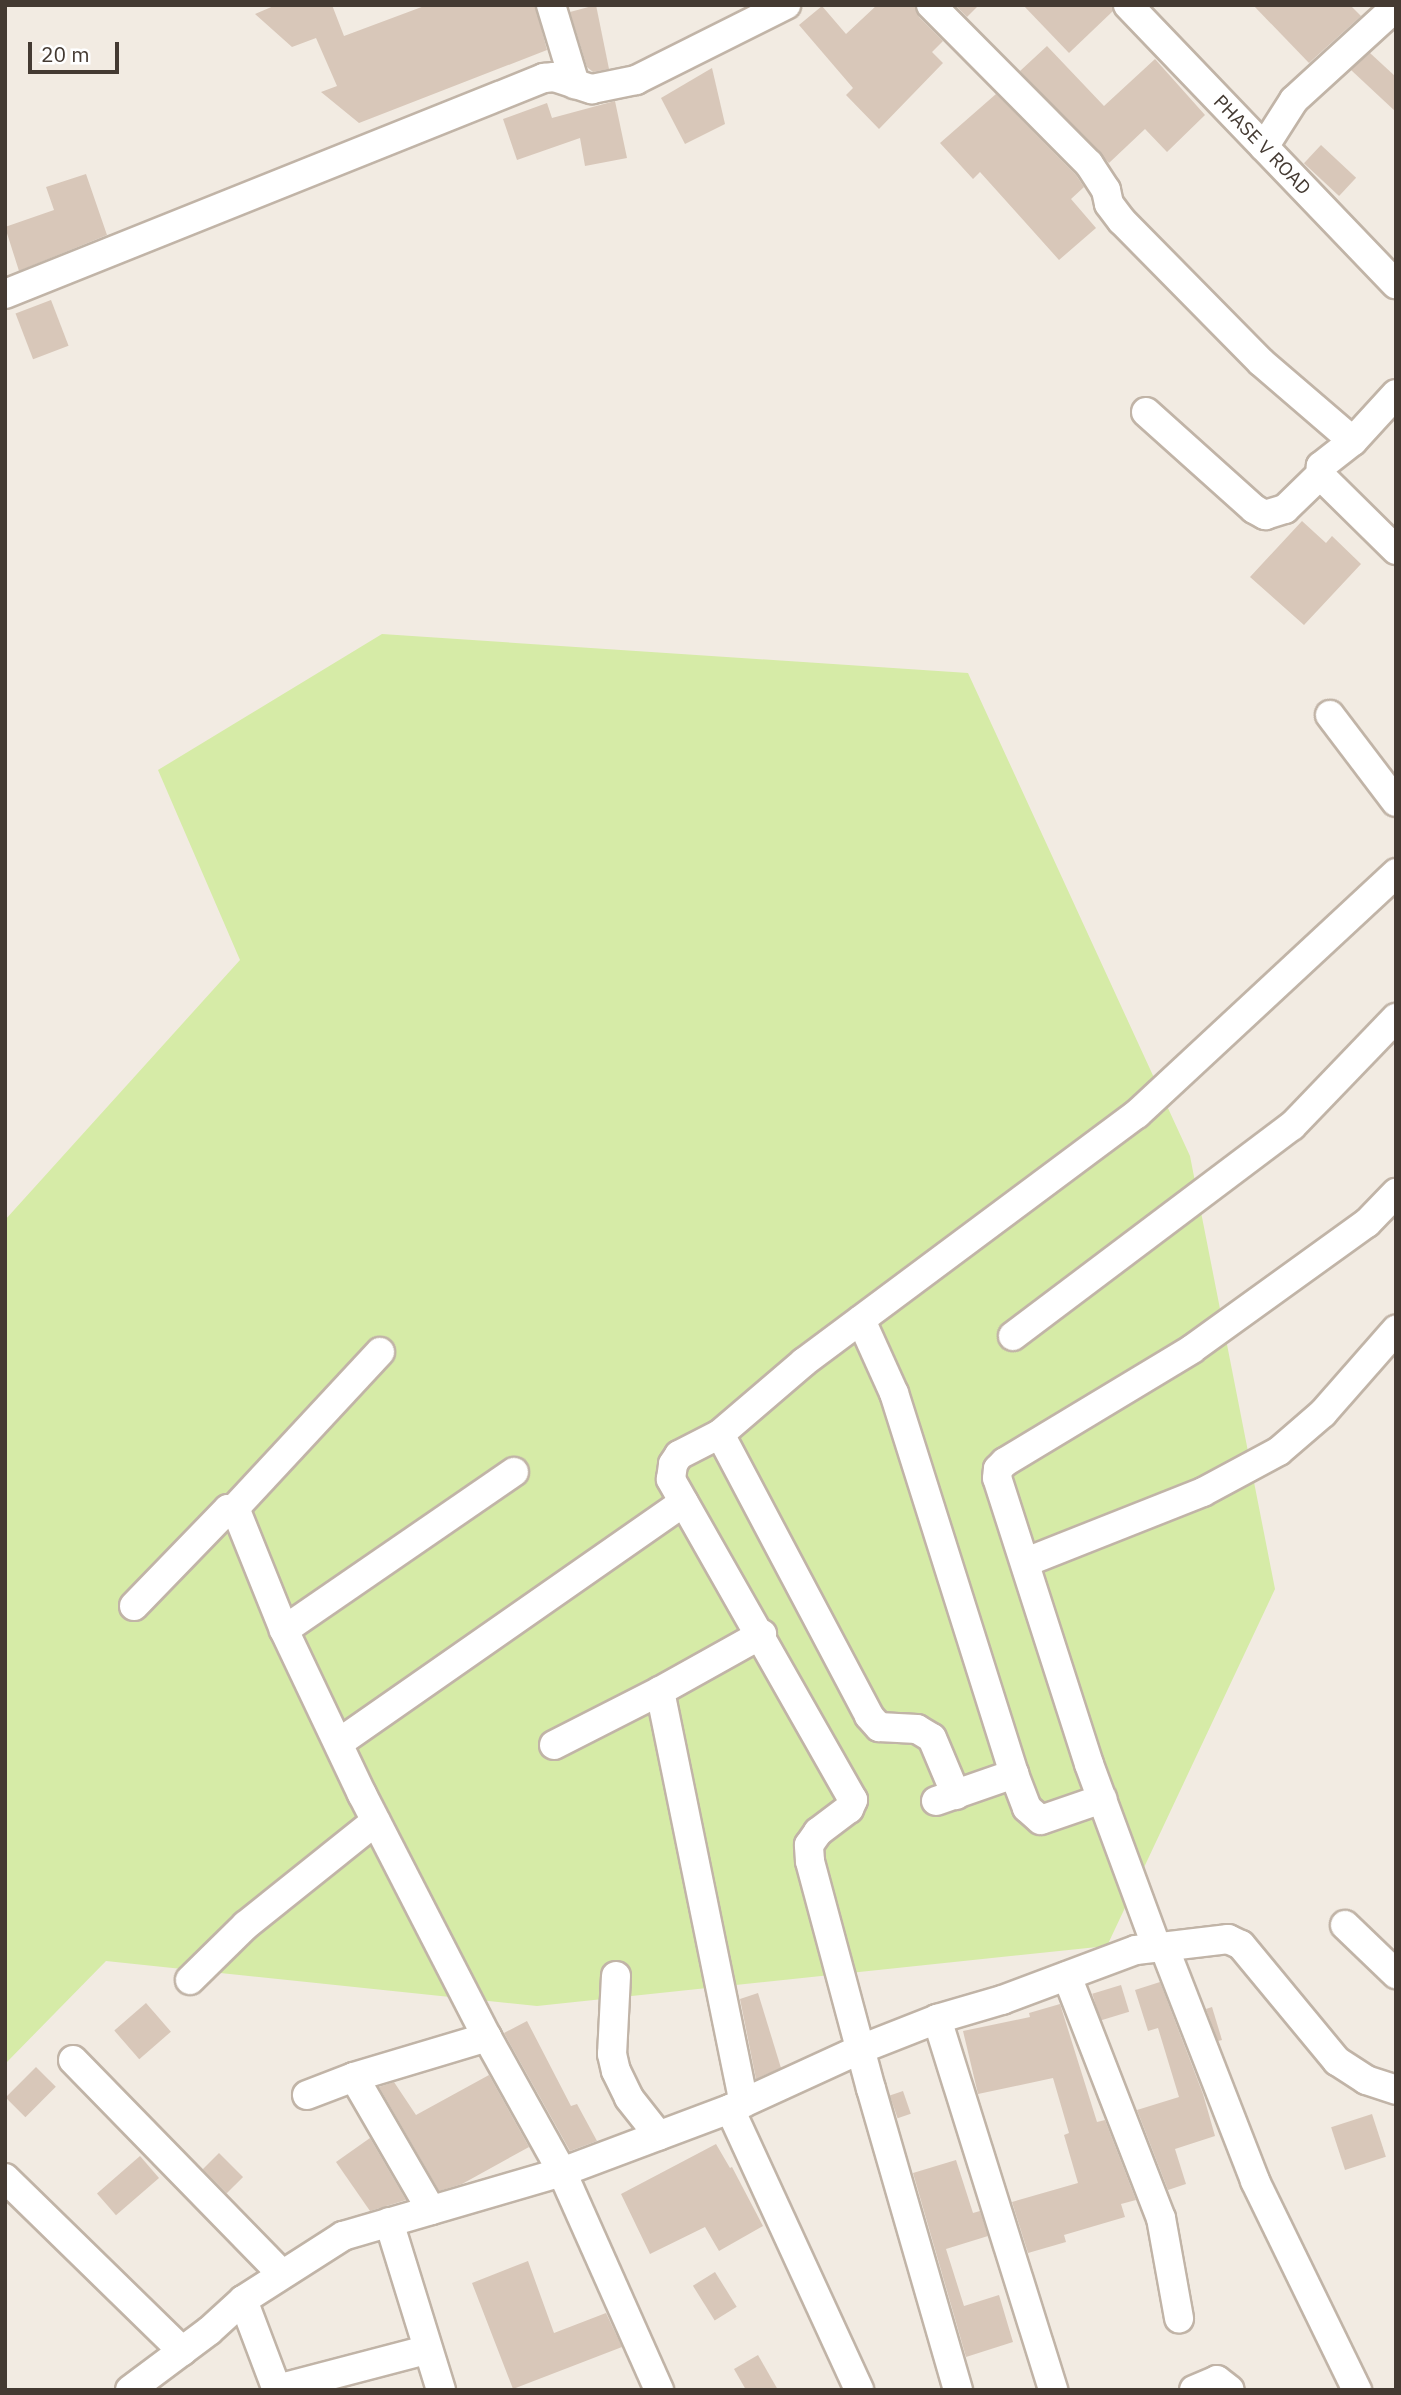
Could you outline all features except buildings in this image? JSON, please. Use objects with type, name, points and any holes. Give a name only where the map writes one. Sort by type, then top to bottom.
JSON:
[{"type":"street","points":[[551,5],[575,84]]},
{"type":"street","points":[[5,294],[544,78],[554,77],[575,84],[602,88],[636,80],[786,5]]},
{"type":"street","points":[[931,5],[1089,164],[1106,190],[1109,204],[1122,221],[1261,362],[1353,441]]},
{"type":"street","name":"PHASE V ROAD","points":[[1128,5],[1396,284]]},
{"type":"street","points":[[1264,147],[1294,100],[1391,20]]},
{"type":"street","points":[[1146,412],[1254,509],[1265,515],[1285,509],[1320,475],[1321,466],[1353,441],[1396,394]]},
{"type":"street","points":[[1320,475],[1390,535]]},
{"type":"street","points":[[1330,715],[1396,803]]},
{"type":"street","points":[[958,2390],[810,1861],[809,1846],[818,1832],[849,1809],[853,1800],[762,1634],[671,1479],[673,1464],[679,1455],[720,1434],[804,1362],[1137,1114],[1396,873]]},
{"type":"street","points":[[1013,1336],[1292,1126],[1396,1018]]},
{"type":"street","points":[[1357,2390],[1255,2181],[1102,1799],[1026,1562],[996,1478],[1002,1465],[1192,1349],[1367,1223],[1396,1193]]},
{"type":"street","points":[[861,1320],[894,1393],[1027,1808],[1041,1820],[1102,1799]]},
{"type":"street","points":[[1026,1562],[1203,1492],[1279,1451],[1323,1413],[1396,1330]]},
{"type":"street","points":[[134,1606],[228,1508],[235,1508],[380,1352]]},
{"type":"street","points":[[720,1434],[869,1716],[879,1727],[917,1729],[932,1738],[946,1798],[1014,1774]]},
{"type":"street","points":[[284,1630],[514,1472]]},
{"type":"street","points":[[340,1742],[684,1502]]},
{"type":"street","points":[[235,1508],[284,1630],[376,1821],[487,2037],[562,2172],[659,2390]]},
{"type":"street","points":[[554,1745],[660,1691],[762,1634]]},
{"type":"street","points":[[660,1691],[680,1774],[737,2106],[859,2390]]},
{"type":"street","points":[[190,1980],[254,1918],[376,1821]]},
{"type":"street","points":[[1345,1925],[1396,1974]]},
{"type":"street","points":[[130,2390],[243,2300],[343,2235],[562,2172],[737,2106],[861,2049],[937,2019],[1136,1950],[1228,1939],[1241,1945],[1338,2061],[1366,2080],[1396,2090]]},
{"type":"street","points":[[617,1976],[612,2054],[616,2071],[629,2098],[659,2136]]},
{"type":"street","points":[[1067,1976],[1161,2218],[1179,2318]]},
{"type":"street","points":[[937,2019],[1053,2390]]},
{"type":"street","points":[[307,2095],[354,2077],[487,2037]]},
{"type":"street","points":[[73,2060],[281,2273]]},
{"type":"street","points":[[354,2077],[431,2210]]},
{"type":"street","points":[[5,2178],[182,2351]]},
{"type":"street","points":[[389,2222],[426,2350],[441,2390]]},
{"type":"street","points":[[243,2300],[277,2389],[426,2350]]},
{"type":"street","points":[[1194,2390],[1217,2380],[1230,2390]]},
{"type":"green space","points":[[382,634],[968,673],[1190,1156],[1275,1589],[1107,1946],[537,2006],[106,1961],[5,2064],[5,1220],[240,960],[158,770]]}]
